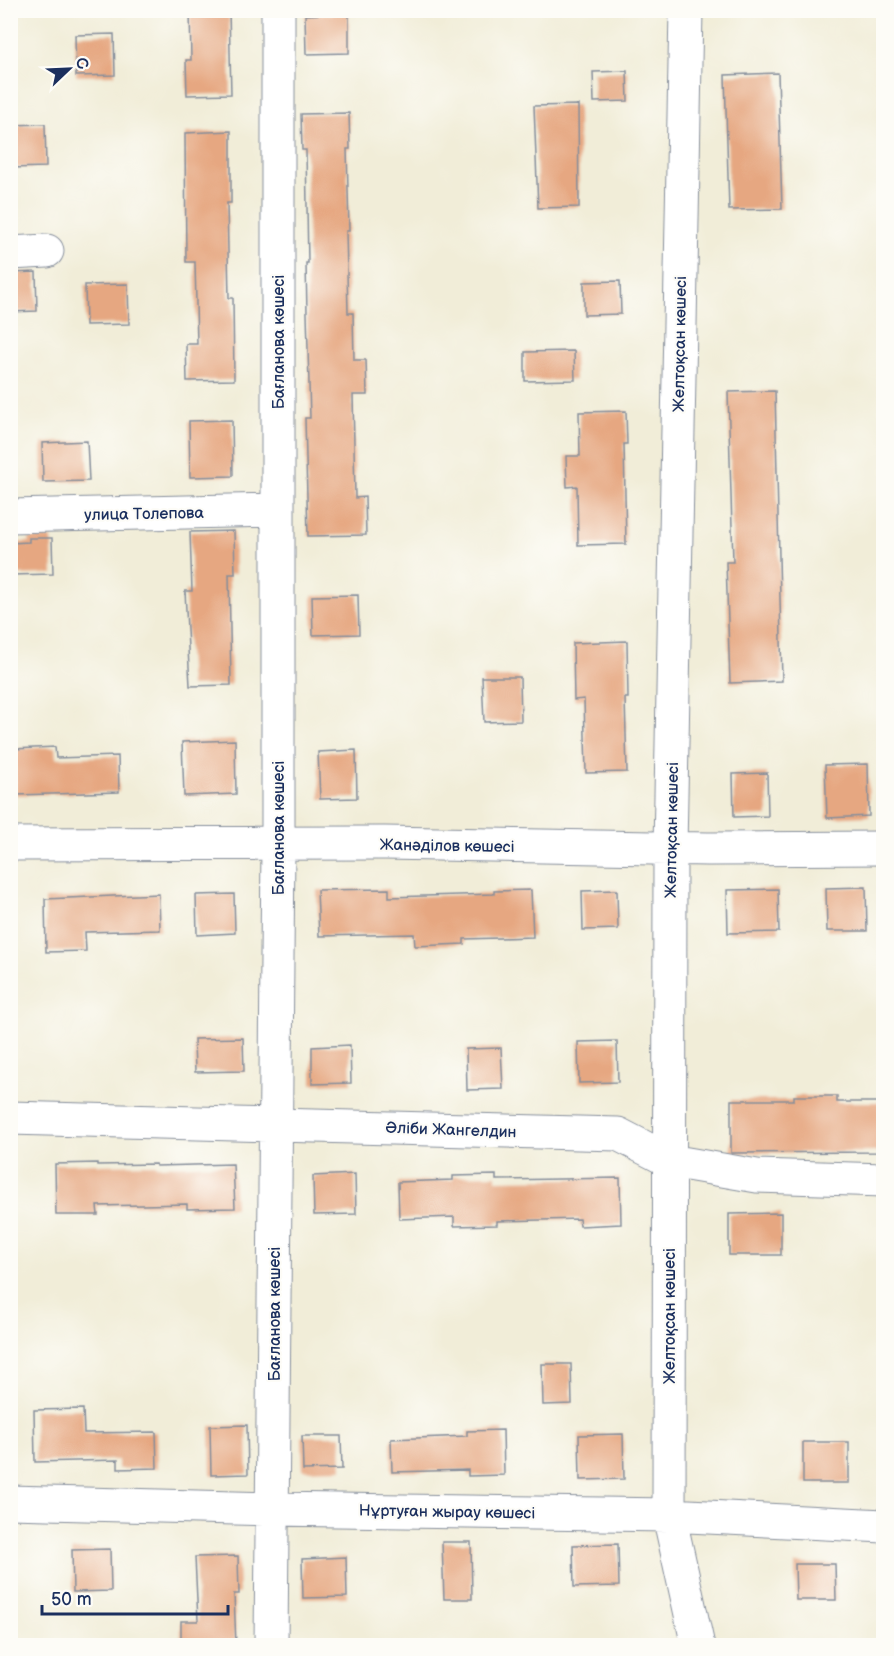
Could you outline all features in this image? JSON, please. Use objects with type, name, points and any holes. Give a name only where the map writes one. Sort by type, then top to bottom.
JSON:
[{"type":"street","name":"Бағланова көшесі","points":[[271,1646],[279,844],[278,10]]},
{"type":"street","name":"Желтоқсан көшесі","points":[[686,10],[670,848],[669,1515],[698,1646]]},
{"type":"street","points":[[10,253],[47,251]]},
{"type":"street","name":"улица Толепова","points":[[10,516],[278,510]]},
{"type":"street","name":"Жанәділов көшесі","points":[[10,844],[385,843],[670,848],[884,848]]},
{"type":"street","name":"Әліби Жангелдин","points":[[10,1118],[618,1134],[670,1161],[757,1176],[884,1180]]},
{"type":"street","name":"Нұртуған жырау көшесі","points":[[10,1502],[273,1509],[669,1515],[884,1526]]},
{"type":"building","points":[[190,10],[229,10],[231,94],[187,95],[186,60],[191,60]]},
{"type":"building","points":[[349,13],[349,53],[306,54],[305,15]]},
{"type":"building","points":[[114,34],[115,75],[76,76],[75,35]]},
{"type":"building","points":[[627,71],[628,101],[594,102],[593,72]]},
{"type":"building","points":[[778,73],[782,209],[729,210],[725,75]]},
{"type":"building","points":[[578,105],[579,207],[538,208],[534,106]]},
{"type":"building","points":[[349,113],[350,149],[347,149],[349,231],[346,231],[348,313],[353,313],[354,360],[366,360],[367,395],[353,395],[355,498],[365,497],[366,535],[308,536],[305,418],[310,418],[306,263],[308,263],[306,150],[302,150],[301,114]]},
{"type":"building","points":[[45,124],[46,167],[10,168],[10,125]]},
{"type":"building","points":[[231,131],[231,203],[227,203],[229,298],[233,298],[234,380],[187,381],[186,344],[197,344],[195,262],[186,262],[185,133]]},
{"type":"building","points":[[36,272],[37,311],[10,312],[10,273]]},
{"type":"building","points":[[620,281],[621,314],[584,315],[584,282]]},
{"type":"building","points":[[128,284],[129,324],[86,325],[85,285]]},
{"type":"building","points":[[574,351],[575,380],[525,381],[525,352]]},
{"type":"building","points":[[775,391],[782,681],[730,683],[726,562],[733,562],[728,392]]},
{"type":"building","points":[[626,411],[627,444],[624,444],[626,544],[578,545],[577,486],[567,487],[566,456],[580,456],[579,412]]},
{"type":"building","points":[[232,420],[233,476],[190,477],[189,421]]},
{"type":"building","points":[[87,441],[89,481],[43,482],[42,443]]},
{"type":"building","points":[[234,531],[235,574],[229,574],[231,685],[190,686],[185,591],[192,591],[190,532]]},
{"type":"building","points":[[29,538],[52,538],[53,574],[10,575],[10,543],[29,542]]},
{"type":"building","points":[[358,595],[359,634],[313,635],[312,596]]},
{"type":"building","points":[[627,641],[628,698],[625,698],[627,772],[586,773],[584,699],[574,700],[573,643]]},
{"type":"building","points":[[482,677],[520,677],[521,721],[484,722]]},
{"type":"building","points":[[235,740],[236,794],[184,796],[182,742]]},
{"type":"building","points":[[55,747],[56,758],[118,756],[119,792],[16,795],[14,749]]},
{"type":"building","points":[[356,750],[357,798],[320,799],[318,752]]},
{"type":"building","points":[[868,764],[869,816],[827,818],[825,765]]},
{"type":"building","points":[[767,773],[768,816],[734,817],[733,774]]},
{"type":"building","points":[[866,887],[867,931],[827,931],[826,888]]},
{"type":"building","points":[[389,889],[389,897],[494,894],[494,891],[531,890],[533,937],[464,939],[464,944],[415,946],[414,934],[319,936],[317,890]]},
{"type":"building","points":[[778,889],[779,932],[728,933],[727,890]]},
{"type":"building","points":[[617,890],[618,929],[583,930],[582,891]]},
{"type":"building","points":[[159,894],[160,930],[85,932],[86,951],[46,952],[45,899]]},
{"type":"building","points":[[234,894],[235,933],[197,935],[196,895]]},
{"type":"building","points":[[243,1038],[244,1071],[195,1072],[194,1039]]},
{"type":"building","points":[[617,1041],[618,1082],[579,1083],[578,1042]]},
{"type":"building","points":[[350,1045],[351,1083],[312,1084],[312,1047]]},
{"type":"building","points":[[501,1048],[503,1089],[467,1090],[466,1049]]},
{"type":"building","points":[[794,1096],[837,1096],[837,1102],[884,1102],[884,1152],[731,1153],[731,1100],[794,1100]]},
{"type":"building","points":[[97,1163],[97,1165],[156,1164],[156,1166],[233,1164],[235,1208],[187,1209],[187,1204],[97,1206],[98,1215],[56,1215],[55,1164]]},
{"type":"building","points":[[355,1174],[356,1214],[314,1215],[313,1176]]},
{"type":"building","points":[[496,1175],[496,1180],[620,1178],[621,1224],[580,1226],[579,1219],[497,1221],[497,1225],[454,1226],[454,1217],[399,1219],[398,1182],[453,1180],[453,1176]]},
{"type":"building","points":[[781,1213],[781,1255],[729,1255],[729,1214]]},
{"type":"building","points":[[542,1364],[571,1364],[572,1404],[543,1405]]},
{"type":"building","points":[[83,1409],[84,1433],[156,1432],[157,1468],[118,1469],[118,1460],[35,1462],[34,1410]]},
{"type":"building","points":[[247,1425],[248,1474],[211,1475],[210,1426]]},
{"type":"building","points":[[503,1430],[504,1475],[468,1476],[468,1470],[392,1472],[391,1439],[467,1436],[467,1431]]},
{"type":"building","points":[[623,1434],[624,1479],[580,1480],[579,1435]]},
{"type":"building","points":[[302,1436],[341,1436],[342,1469],[303,1470]]},
{"type":"building","points":[[803,1442],[849,1442],[849,1483],[803,1483]]},
{"type":"building","points":[[442,1542],[471,1542],[472,1599],[444,1599]]},
{"type":"building","points":[[618,1544],[619,1586],[574,1587],[573,1545]]},
{"type":"building","points":[[110,1549],[111,1591],[73,1592],[72,1550]]},
{"type":"building","points":[[238,1556],[239,1594],[234,1594],[236,1646],[181,1646],[181,1621],[198,1621],[195,1557]]},
{"type":"building","points":[[346,1557],[347,1597],[303,1598],[302,1559]]},
{"type":"building","points":[[795,1564],[835,1564],[836,1600],[796,1600]]}]
